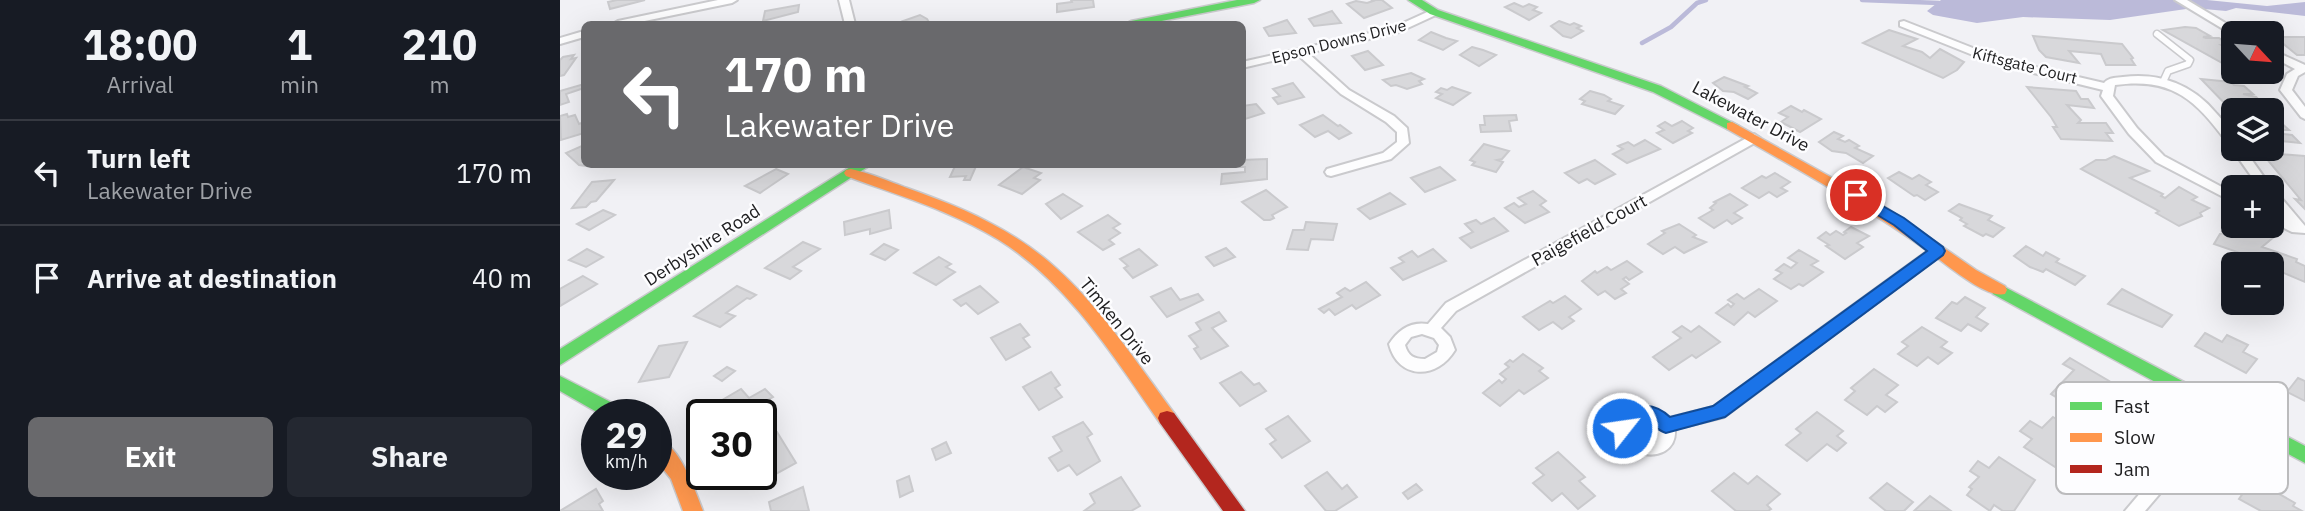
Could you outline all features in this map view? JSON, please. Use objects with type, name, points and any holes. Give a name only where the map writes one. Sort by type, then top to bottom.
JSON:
[{"type":"street","points":[[632,21],[732,0]]},
{"type":"street","points":[[844,0],[849,21]]},
{"type":"street","points":[[1146,21],[1254,0]]},
{"type":"street","name":"Lakewater Drive","points":[[1414,0],[1434,12],[1657,89],[1705,111],[1883,212],[1980,279],[2169,382]]},
{"type":"street","points":[[2180,0],[2221,24]]},
{"type":"street","name":"Epson Downs Drive","points":[[1246,64],[1395,30],[1434,12]]},
{"type":"street","name":"Kiftsgate Court","points":[[1904,24],[1997,61],[2058,73],[2109,88]]},
{"type":"street","points":[[560,41],[581,35]]},
{"type":"street","points":[[1299,51],[1345,92],[1391,119],[1403,131],[1403,143],[1387,156],[1331,172]]},
{"type":"street","points":[[2284,58],[2304,69]]},
{"type":"street","points":[[2304,69],[2293,74],[2286,90],[2305,115]]},
{"type":"street","points":[[2221,127],[2199,100],[2184,88],[2163,82],[2128,79],[2110,82],[2107,96],[2133,131],[2160,159],[2221,192]]},
{"type":"street","name":"Paigefield Court","points":[[1431,330],[1451,307],[1754,138]]},
{"type":"street","name":"Derbyshire Road","points":[[560,358],[857,169]]},
{"type":"street","name":"Timken Drive","points":[[857,169],[958,212],[1006,237],[1041,264],[1090,313],[1235,511]]},
{"type":"street","points":[[2284,210],[2303,231]]},
{"type":"street","points":[[2284,222],[2303,231]]},
{"type":"street","points":[[1666,425],[1718,412],[1937,251]]},
{"type":"street","points":[[560,383],[590,399]]},
{"type":"street","name":"Lakewater Drive","points":[[2288,447],[2305,456]]},
{"type":"street","points":[[672,462],[685,485],[693,511]]},
{"type":"street","points":[[2134,511],[2149,494]]},
{"type":"lane","points":[[2157,34],[2190,60],[2188,64],[2168,71],[2163,82]]},
{"type":"water","points":[[1941,0],[2207,0],[2267,6],[2305,2],[2305,16],[2236,8],[2226,11],[2193,8],[2110,20],[2023,17],[1977,23],[1933,15],[1927,11]]},
{"type":"building","points":[[645,0],[610,9],[608,2]]},
{"type":"building","points":[[1071,0],[1093,0],[1094,7],[1057,12],[1057,4],[1072,2]]},
{"type":"building","points":[[1371,0],[1382,0],[1392,8],[1364,18],[1347,4],[1356,1],[1367,3],[1373,1]]},
{"type":"building","points":[[1514,3],[1523,7],[1529,4],[1537,7],[1533,10],[1541,13],[1529,20],[1505,7]]},
{"type":"building","points":[[799,5],[798,12],[763,21],[765,11]]},
{"type":"building","points":[[1332,11],[1341,23],[1314,26],[1309,19]]},
{"type":"building","points":[[920,15],[928,21],[903,21]]},
{"type":"building","points":[[1287,20],[1296,33],[1269,36],[1264,28]]},
{"type":"building","points":[[1559,21],[1570,25],[1574,23],[1581,26],[1577,28],[1583,31],[1571,38],[1563,36],[1551,26]]},
{"type":"building","points":[[2196,28],[2210,36],[2203,37],[2219,38],[2221,62],[2163,30]]},
{"type":"building","points":[[1889,30],[1917,39],[1903,46],[1922,52],[1930,58],[1940,49],[1964,62],[1957,70],[1943,78],[1863,43]]},
{"type":"building","points":[[1431,32],[1457,41],[1443,50],[1419,40]]},
{"type":"building","points":[[2033,36],[2122,44],[2135,65],[2106,65],[2101,54],[2069,51],[2079,63],[2046,57],[2039,50]]},
{"type":"building","points":[[2284,37],[2305,37],[2305,55],[2297,55],[2284,44]]},
{"type":"building","points":[[1472,47],[1496,55],[1479,66],[1460,55]]},
{"type":"building","points":[[1368,51],[1383,65],[1365,70],[1352,56]]},
{"type":"building","points":[[574,55],[571,59],[576,58],[564,75],[560,76],[560,60]]},
{"type":"building","points":[[1411,73],[1424,79],[1419,81],[1422,84],[1407,89],[1391,86],[1383,80]]},
{"type":"building","points":[[1724,77],[1748,86],[1745,87],[1757,93],[1748,99],[1734,92],[1723,91],[1713,83]]},
{"type":"building","points":[[2201,79],[2244,86],[2253,94],[2243,94],[2257,98],[2221,98]]},
{"type":"building","points":[[1293,83],[1304,97],[1278,104],[1273,98],[1280,96],[1273,89]]},
{"type":"building","points":[[581,85],[581,89],[566,94],[569,102],[560,105],[560,91]]},
{"type":"building","points":[[1452,87],[1470,93],[1453,105],[1436,98],[1442,94],[1436,92],[1441,88],[1447,90]]},
{"type":"building","points":[[2027,87],[2076,91],[2081,99],[2088,99],[2094,108],[2067,105],[2081,120],[2078,123],[2106,123],[2113,133],[2106,133],[2112,141],[2061,139],[2053,127],[2057,127],[2051,117]]},
{"type":"building","points":[[1590,91],[1604,95],[1611,99],[1608,101],[1623,106],[1615,114],[1582,104],[1585,101],[1580,99]]},
{"type":"building","points":[[1256,104],[1264,113],[1246,119],[1246,105]]},
{"type":"building","points":[[1791,106],[1821,119],[1800,132],[1781,122],[1788,117],[1779,113]]},
{"type":"building","points":[[575,115],[581,123],[581,134],[561,140],[560,116]]},
{"type":"building","points":[[1323,115],[1351,133],[1339,139],[1328,131],[1315,137],[1300,125]]},
{"type":"building","points":[[1516,115],[1517,120],[1509,121],[1511,131],[1481,132],[1480,125],[1485,125],[1484,116]]},
{"type":"building","points":[[1682,121],[1693,128],[1688,131],[1692,133],[1673,143],[1657,133],[1664,130],[1658,126],[1665,122],[1672,126]]},
{"type":"building","points":[[1834,132],[1843,136],[1838,139],[1845,142],[1849,140],[1859,146],[1855,148],[1873,156],[1863,163],[1846,153],[1832,151],[1819,142]]},
{"type":"building","points":[[2284,134],[2292,135],[2300,143],[2284,141]]},
{"type":"building","points":[[1645,140],[1660,149],[1627,163],[1613,154],[1623,149],[1618,146],[1628,142],[1634,146]]},
{"type":"building","points":[[1484,144],[1509,151],[1502,159],[1497,160],[1503,162],[1496,172],[1472,165],[1475,162],[1470,160]]},
{"type":"building","points":[[581,146],[581,165],[579,165],[566,153]]},
{"type":"building","points":[[2284,154],[2305,156],[2305,209],[2295,199],[2301,200],[2284,180],[2284,175],[2280,175],[2268,161],[2284,161]]},
{"type":"building","points":[[2114,156],[2149,171],[2130,178],[2163,194],[2161,196],[2165,198],[2179,187],[2197,197],[2192,200],[2209,208],[2200,213],[2202,216],[2179,226],[2156,213],[2159,211],[2081,169],[2096,160],[2106,160]]},
{"type":"building","points":[[1267,159],[1267,179],[1221,184],[1222,174],[1245,172],[1246,160]]},
{"type":"building","points":[[1595,160],[1615,174],[1595,184],[1587,179],[1579,183],[1565,173]]},
{"type":"building","points":[[1440,167],[1455,180],[1425,192],[1411,178]]},
{"type":"building","points":[[954,168],[975,168],[970,180],[964,180],[966,176],[950,177]]},
{"type":"building","points":[[1022,168],[1041,173],[1034,178],[1040,180],[1022,194],[999,185]]},
{"type":"building","points":[[776,169],[788,174],[760,193],[745,186]]},
{"type":"building","points":[[1899,172],[1912,179],[1919,175],[1931,182],[1926,185],[1938,192],[1925,200],[1914,196],[1888,178]]},
{"type":"building","points":[[1775,173],[1790,182],[1781,188],[1787,191],[1777,197],[1769,192],[1759,198],[1742,188],[1762,176],[1766,178]]},
{"type":"building","points":[[614,180],[596,201],[586,207],[572,208],[592,182]]},
{"type":"building","points":[[1266,190],[1287,207],[1272,215],[1274,218],[1270,220],[1264,220],[1242,202]]},
{"type":"building","points":[[1533,191],[1546,201],[1540,205],[1549,212],[1525,223],[1505,208],[1514,203],[1519,207],[1526,204],[1518,198]]},
{"type":"building","points":[[1390,193],[1405,204],[1370,219],[1358,209]]},
{"type":"building","points":[[1063,194],[1082,206],[1061,219],[1046,204]]},
{"type":"building","points":[[1730,194],[1747,205],[1734,213],[1742,218],[1732,224],[1727,220],[1714,228],[1699,218],[1713,210],[1710,208],[1716,203],[1714,202]]},
{"type":"building","points":[[1959,204],[1992,216],[1988,220],[2004,228],[1993,237],[1986,234],[1983,236],[1964,226],[1967,224],[1960,220],[1962,218],[1949,211]]},
{"type":"building","points":[[603,210],[615,215],[589,230],[577,224]]},
{"type":"building","points":[[889,210],[891,228],[870,234],[870,229],[845,235],[844,222]]},
{"type":"building","points":[[1108,215],[1120,224],[1113,228],[1120,233],[1109,240],[1114,244],[1103,250],[1078,232]]},
{"type":"building","points":[[1494,218],[1508,231],[1471,248],[1460,238],[1473,232],[1465,224],[1476,220],[1481,224]]},
{"type":"building","points":[[1306,222],[1337,224],[1333,240],[1311,239],[1308,250],[1287,249],[1293,230],[1304,230]]},
{"type":"building","points":[[1679,224],[1696,235],[1693,237],[1706,242],[1684,253],[1675,247],[1663,254],[1648,244],[1665,233],[1662,231]]},
{"type":"building","points":[[1851,227],[1869,236],[1857,243],[1863,247],[1845,259],[1818,238],[1826,232],[1830,235],[1836,231],[1843,235]]},
{"type":"building","points":[[2220,234],[2221,238],[2273,238],[2262,247],[2277,252],[2237,252],[2214,244]]},
{"type":"building","points":[[803,242],[820,249],[793,267],[801,271],[790,279],[765,268]]},
{"type":"building","points":[[884,244],[898,250],[885,260],[871,254]]},
{"type":"building","points":[[2026,246],[2043,256],[2046,252],[2059,259],[2056,262],[2085,276],[2075,285],[2046,269],[2043,272],[2030,267],[2014,256]]},
{"type":"building","points":[[1226,248],[1235,257],[1214,266],[1206,257]]},
{"type":"building","points":[[587,249],[603,257],[586,267],[569,260]]},
{"type":"building","points":[[1139,249],[1157,265],[1133,278],[1124,268],[1128,266],[1120,259]]},
{"type":"building","points":[[1433,249],[1446,261],[1403,280],[1391,268],[1404,262],[1399,258],[1412,251],[1418,257]]},
{"type":"building","points":[[1799,250],[1818,261],[1811,265],[1823,272],[1803,286],[1799,284],[1791,289],[1774,279],[1782,273],[1776,270],[1784,264],[1791,268],[1797,263],[1788,258]]},
{"type":"building","points":[[2284,255],[2297,259],[2296,262],[2305,266],[2305,282],[2284,273]]},
{"type":"building","points":[[939,257],[951,264],[946,267],[955,272],[936,285],[914,273]]},
{"type":"building","points":[[1627,261],[1642,272],[1629,280],[1626,277],[1623,279],[1629,284],[1621,289],[1626,293],[1615,299],[1605,291],[1598,295],[1582,281],[1595,271],[1597,273],[1607,267],[1611,270]]},
{"type":"building","points":[[583,276],[597,284],[560,306],[560,289]]},
{"type":"building","points":[[1366,282],[1380,295],[1356,309],[1352,305],[1335,315],[1329,309],[1324,313],[1319,309],[1342,297],[1337,293],[1345,288],[1350,291]]},
{"type":"building","points":[[737,286],[756,295],[726,313],[735,316],[720,327],[694,316]]},
{"type":"building","points":[[980,286],[998,302],[978,314],[966,303],[961,306],[954,300]]},
{"type":"building","points":[[1171,288],[1180,300],[1198,294],[1203,300],[1167,317],[1151,297]]},
{"type":"building","points":[[1759,289],[1777,301],[1755,317],[1748,312],[1734,325],[1716,313],[1728,304],[1731,307],[1734,304],[1728,300],[1737,294],[1744,299]]},
{"type":"building","points":[[2122,289],[2172,315],[2162,327],[2108,304]]},
{"type":"building","points":[[1565,296],[1581,309],[1569,317],[1574,321],[1562,329],[1553,322],[1539,330],[1523,317],[1550,301],[1553,303]]},
{"type":"building","points":[[1965,297],[1985,308],[1976,317],[1988,324],[1981,331],[1968,324],[1961,331],[1936,318],[1952,302],[1957,304]]},
{"type":"building","points":[[1219,312],[1226,321],[1212,328],[1228,346],[1201,359],[1194,349],[1198,347],[1189,336],[1201,330],[1196,323]]},
{"type":"building","points":[[1020,324],[1029,335],[1023,338],[1030,347],[1006,360],[991,338]]},
{"type":"building","points":[[1682,326],[1691,332],[1699,326],[1720,342],[1696,358],[1692,355],[1669,370],[1653,357],[1681,338],[1673,332]]},
{"type":"building","points":[[1922,327],[1947,342],[1941,347],[1952,353],[1938,364],[1928,357],[1917,366],[1898,354],[1908,346],[1902,342]]},
{"type":"building","points":[[2205,333],[2222,342],[2227,335],[2248,345],[2243,352],[2257,359],[2246,373],[2195,346]]},
{"type":"building","points":[[687,342],[669,377],[639,382],[659,346]]},
{"type":"building","points":[[1523,354],[1543,368],[1539,371],[1548,378],[1524,394],[1519,390],[1500,406],[1483,393],[1499,380],[1502,383],[1506,379],[1500,374],[1509,367],[1505,364],[1510,360],[1513,362]]},
{"type":"building","points":[[2070,358],[2109,381],[2062,382],[2074,370],[2063,364]]},
{"type":"building","points":[[727,367],[735,371],[722,381],[714,376]]},
{"type":"building","points":[[1874,369],[1898,385],[1886,395],[1897,402],[1885,412],[1877,406],[1867,415],[1845,400],[1855,391],[1851,388]]},
{"type":"building","points":[[1051,372],[1060,385],[1055,388],[1062,397],[1039,410],[1023,387]]},
{"type":"building","points":[[1241,372],[1254,385],[1259,383],[1266,391],[1240,406],[1220,383]]},
{"type":"building","points":[[2298,378],[2305,381],[2305,401],[2288,392]]},
{"type":"building","points":[[741,389],[749,398],[765,389],[773,397],[770,399],[724,399]]},
{"type":"building","points":[[1817,412],[1843,431],[1837,436],[1846,443],[1837,451],[1827,444],[1807,461],[1786,445],[1801,433],[1796,429]]},
{"type":"building","points":[[1288,416],[1310,441],[1282,458],[1270,444],[1276,440],[1266,429]]},
{"type":"building","points":[[2053,417],[2056,419],[2055,467],[2024,447],[2032,439],[2020,431],[2030,421],[2042,428]]},
{"type":"building","points":[[1083,422],[1092,434],[1087,437],[1100,461],[1077,475],[1069,465],[1058,471],[1049,458],[1062,451],[1053,437]]},
{"type":"building","points":[[777,432],[796,463],[777,473]]},
{"type":"building","points":[[946,442],[951,453],[936,460],[932,449]]},
{"type":"building","points":[[1558,452],[1585,477],[1579,481],[1595,496],[1578,509],[1562,493],[1552,501],[1533,483],[1544,475],[1536,468]]},
{"type":"building","points":[[1999,457],[2035,480],[2014,511],[2003,511],[1994,505],[1990,511],[1967,495],[1972,489],[1969,487],[1979,477],[1970,471],[1978,461],[1989,468]]},
{"type":"building","points":[[1327,472],[1342,489],[1347,485],[1357,497],[1335,511],[1326,511],[1305,486]]},
{"type":"building","points":[[1734,473],[1748,484],[1757,476],[1780,494],[1767,505],[1771,509],[1736,511],[1712,491]]},
{"type":"building","points":[[909,476],[913,491],[900,497],[897,481]]},
{"type":"building","points":[[1121,477],[1140,506],[1131,511],[1084,511],[1095,503],[1090,494]]},
{"type":"building","points":[[1887,483],[1913,502],[1904,511],[1886,511],[1870,498]]},
{"type":"building","points":[[1416,484],[1422,490],[1408,499],[1403,493]]},
{"type":"building","points":[[803,487],[809,511],[771,511],[769,502]]},
{"type":"building","points":[[594,490],[603,501],[599,504],[603,511],[560,511]]},
{"type":"building","points":[[2242,494],[2279,494],[2295,503],[2293,506],[2302,511],[2261,511],[2239,499]]},
{"type":"building","points":[[1930,496],[1951,511],[1914,511]]},
{"type":"waterway","points":[[1642,43],[1671,27],[1697,3],[1706,0]]},
{"type":"waterway","points":[[1862,0],[1939,3]]},
{"type":"traffic: fast","points":[[1146,21],[1254,0]]},
{"type":"traffic: fast","points":[[1414,0],[1434,12],[1657,89],[1732,126]]},
{"type":"traffic: fast","points":[[560,358],[859,168]]},
{"type":"traffic: fast","points":[[1999,290],[2170,382]]},
{"type":"traffic: fast","points":[[560,383],[590,399]]},
{"type":"traffic: fast","points":[[2288,446],[2305,455]]},
{"type":"traffic: slow","points":[[1732,126],[1883,212],[1970,274],[1999,290]]},
{"type":"traffic: slow","points":[[851,173],[967,217],[1004,236],[1029,253],[1052,272],[1094,318],[1167,418]]},
{"type":"traffic: slow","points":[[672,466],[679,475],[693,511]]},
{"type":"traffic: jam","points":[[1167,418],[1235,511]]},
{"type":"route","points":[[1622,428],[1626,416],[1633,413],[1648,412],[1662,419],[1666,425],[1704,418],[1718,412],[1937,251],[1899,222],[1856,195]]}]
